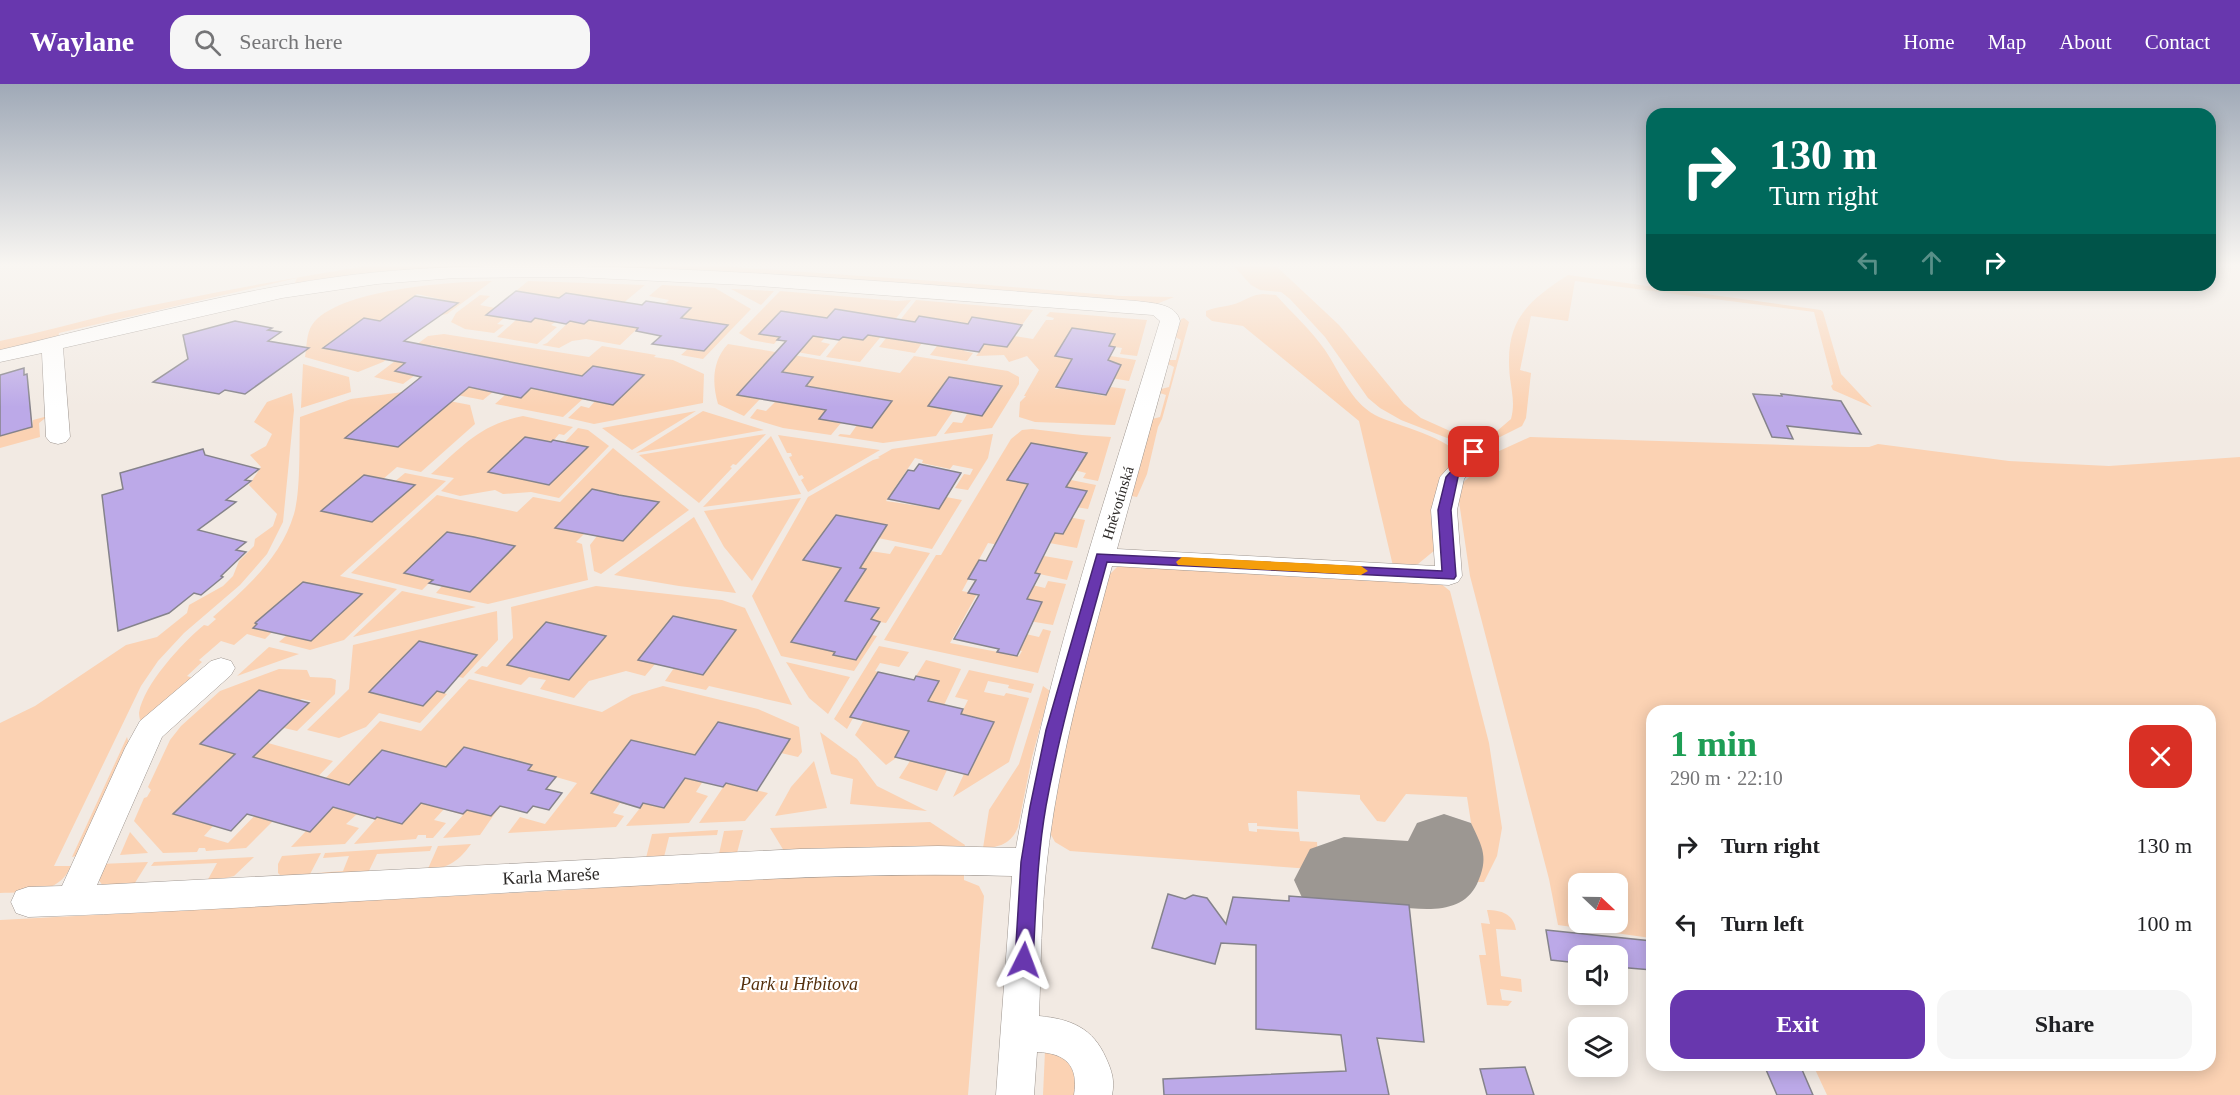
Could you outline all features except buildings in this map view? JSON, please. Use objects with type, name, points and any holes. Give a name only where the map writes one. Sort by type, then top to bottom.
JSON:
[{"type":"street","name":"Hněvotínská","points":[[52,345],[185,312]]},
{"type":"street","name":"Hněvotínská","points":[[1016,1095],[1030,862],[1035,823],[1054,730],[1101,557],[1170,321],[1169,316],[1162,312]]},
{"type":"street","points":[[0,356],[52,345],[58,437]]},
{"type":"street","points":[[1101,557],[1449,576],[1444,510],[1452,477],[1474,452]]},
{"type":"street","points":[[72,900],[140,748],[151,729],[221,668]]},
{"type":"street","name":"Karla Mareše","points":[[28,902],[333,890],[736,866],[959,860],[1030,862]]},
{"type":"street","points":[[1019,1033],[1053,1035],[1075,1042],[1086,1054],[1093,1071],[1095,1087],[1093,1095]]},
{"type":"green space","points":[[149,312],[59,333],[58,339],[0,353],[0,341],[111,314]]},
{"type":"green space","points":[[392,312],[380,321],[364,318],[323,347],[401,349],[383,362],[358,372],[305,357],[310,329],[325,313]]},
{"type":"green space","points":[[490,312],[486,315],[504,318],[497,324],[504,325],[494,333],[465,329],[451,322],[456,313]]},
{"type":"green space","points":[[597,312],[617,312],[620,325],[638,328],[620,345],[586,339],[572,341],[559,348],[542,345],[571,320],[584,324]]},
{"type":"green space","points":[[686,312],[748,312],[703,359],[681,355],[690,347],[728,325],[681,318]]},
{"type":"green space","points":[[759,312],[780,312],[760,334],[780,337],[774,344],[751,340],[739,333]]},
{"type":"green space","points":[[789,312],[833,312],[827,318]]},
{"type":"green space","points":[[855,312],[901,312],[860,362],[826,357],[842,337],[863,340],[883,317]]},
{"type":"green space","points":[[906,312],[1031,312],[1022,325],[973,317],[968,324],[919,316],[901,340],[922,343],[915,353],[879,347]]},
{"type":"green space","points":[[1052,312],[1147,320],[1137,356],[1120,354],[1122,348],[1109,346],[1115,334],[1073,328],[1055,355],[1072,359],[1055,389],[1062,388],[1105,396],[1111,387],[1126,389],[1115,425],[1035,422],[1019,417],[1020,402],[1026,396],[1024,396],[1039,370],[1027,356],[1009,362],[1004,355],[976,356],[985,344],[1007,347],[1014,336],[1033,339],[1046,320],[1054,318],[1046,316]]},
{"type":"green space","points":[[1206,312],[1292,312],[1325,350],[1346,386],[1366,409],[1384,419],[1435,438],[1455,451],[1460,458],[1435,550],[1418,564],[1396,568],[1393,566],[1359,421],[1243,326],[1212,321],[1206,316]]},
{"type":"green space","points":[[1302,312],[1325,312],[1339,325],[1404,404],[1421,418],[1450,431],[1476,436],[1497,431],[1511,419],[1513,403],[1509,359],[1510,342],[1514,328],[1524,312],[1570,312],[1568,321],[1531,316],[1520,370],[1531,373],[1526,418],[1522,426],[1490,442],[1476,446],[1465,445],[1401,420],[1380,408],[1368,398],[1325,337]]},
{"type":"green space","points":[[1814,312],[1823,312],[1841,374],[1872,407],[1833,390],[1831,386],[1833,384]]},
{"type":"green space","points":[[538,316],[558,320],[551,325],[557,327],[537,344],[497,337],[516,320],[531,322]]},
{"type":"green space","points":[[1184,318],[1189,322],[1158,427],[1147,474],[1137,497],[1131,496],[1152,419],[1160,417],[1166,395],[1160,393],[1161,389],[1169,387],[1174,367],[1168,364],[1169,360],[1176,360],[1181,340],[1175,337],[1181,319]]},
{"type":"green space","points":[[816,332],[828,334],[821,342],[830,344],[820,356],[785,350]]},
{"type":"green space","points":[[444,334],[589,357],[602,346],[656,355],[654,357],[673,360],[704,374],[703,403],[594,424],[568,418],[581,406],[589,408],[596,400],[613,405],[638,378],[644,376],[593,366],[585,397],[563,417],[495,404],[505,395],[521,398],[551,371],[478,381],[470,388],[494,391],[483,400],[415,387],[450,374],[475,354],[431,345],[396,370],[418,373],[403,384],[374,377],[428,336]]},
{"type":"green space","points":[[956,339],[971,341],[964,351],[973,353],[967,361],[930,355],[937,346],[950,348]]},
{"type":"green space","points":[[728,344],[900,373],[914,356],[1008,371],[1019,377],[1019,384],[992,428],[944,434],[953,422],[962,423],[967,414],[982,416],[1001,386],[948,379],[928,406],[953,411],[936,436],[883,443],[838,436],[840,434],[850,435],[857,425],[872,428],[892,401],[841,392],[819,418],[841,423],[831,435],[783,428],[750,418],[757,409],[766,411],[775,402],[790,404],[812,377],[762,368],[737,394],[760,399],[744,416],[718,404],[714,380],[716,365]]},
{"type":"green space","points":[[1104,355],[1136,360],[1129,381],[1111,378],[1121,365],[1116,362],[1107,363]]},
{"type":"green space","points":[[303,364],[349,377],[351,392],[301,408]]},
{"type":"green space","points":[[403,392],[470,405],[475,424],[421,472],[397,467],[382,480],[393,483],[405,473],[446,481],[340,576],[397,589],[344,640],[310,650],[279,642],[288,634],[274,630],[265,639],[247,634],[234,645],[221,641],[199,660],[202,662],[187,676],[196,679],[141,727],[139,713],[142,702],[156,677],[186,642],[204,625],[208,626],[216,619],[213,617],[261,571],[288,530],[298,493],[300,417],[351,399]]},
{"type":"green space","points":[[292,393],[294,410],[283,522],[267,554],[240,585],[184,633],[158,661],[141,686],[54,866],[71,866],[66,875],[50,887],[41,890],[0,893],[0,723],[35,706],[126,645],[157,637],[187,613],[189,605],[223,586],[233,576],[239,561],[254,546],[255,539],[273,526],[277,514],[249,485],[261,467],[250,455],[266,446],[272,434],[254,422],[267,402]]},
{"type":"green space","points":[[696,411],[632,450],[602,428]]},
{"type":"green space","points":[[703,411],[764,430],[636,453]]},
{"type":"green space","points":[[48,416],[39,423],[40,437],[0,448],[0,436],[32,427],[33,420]]},
{"type":"green space","points":[[523,416],[573,427],[564,435],[559,434],[554,440],[565,442],[578,428],[588,430],[609,446],[559,498],[531,492],[503,494],[495,490],[460,496],[441,491],[454,478],[431,474],[483,431]]},
{"type":"green space","points":[[1022,430],[1111,437],[1098,481],[1083,478],[1086,473],[1074,470],[1087,452],[1069,449],[1068,451],[1031,443],[1008,480],[1028,484],[1005,524],[1063,534],[1069,524],[1068,517],[1085,520],[1077,548],[1044,542],[999,545],[988,543],[962,591],[977,594],[950,643],[1019,656],[1022,651],[1018,650],[1026,634],[1039,637],[1043,629],[1051,631],[1038,673],[884,640],[936,555],[941,555],[1011,439]]},
{"type":"green space","points":[[766,434],[736,465],[733,464],[730,467],[732,468],[699,503],[639,455]]},
{"type":"green space","points":[[993,434],[988,458],[968,490],[955,488],[964,474],[970,475],[973,469],[953,465],[950,469],[922,463],[923,460],[915,458],[886,501],[939,509],[946,497],[962,500],[932,549],[878,538],[870,551],[890,554],[895,546],[930,553],[886,623],[880,622],[872,635],[877,636],[854,671],[781,656],[752,596],[808,497],[880,458],[878,457],[892,449]]},
{"type":"green space","points":[[778,435],[880,450],[808,492],[801,480],[804,478],[802,475],[799,476],[789,457],[792,456],[791,453],[787,453]]},
{"type":"green space","points":[[771,436],[801,494],[703,507]]},
{"type":"green space","points":[[1530,437],[1850,447],[1869,447],[1878,444],[2009,461],[2109,466],[2240,457],[2240,1095],[1827,1095],[1816,1071],[2216,1071],[2216,705],[1646,705],[1646,937],[1615,933],[1628,933],[1628,873],[1568,873],[1568,926],[1558,925],[1549,879],[1470,576],[1457,488],[1497,452]]},
{"type":"green space","points":[[613,448],[689,510],[601,574],[594,571],[590,545],[597,536],[584,534],[576,542],[582,544],[588,580],[488,604],[436,593],[442,586],[429,583],[422,590],[351,573],[437,495],[517,512],[533,497],[560,502]]},
{"type":"green space","points":[[1066,479],[1096,485],[1088,509],[1076,507],[1088,491],[1062,489]]},
{"type":"green space","points":[[801,498],[752,581],[724,547],[704,511]]},
{"type":"green space","points":[[694,517],[736,593],[614,575]]},
{"type":"green space","points":[[1044,556],[1073,561],[1067,580],[1035,573]]},
{"type":"green space","points":[[1118,566],[1440,583],[1450,591],[1489,743],[1502,828],[1497,856],[1484,882],[1462,882],[1456,848],[1475,848],[1467,797],[1406,794],[1385,822],[1377,821],[1360,799],[1360,795],[1297,791],[1298,829],[1257,826],[1257,823],[1248,823],[1249,831],[1257,832],[1257,829],[1299,832],[1300,841],[1317,842],[1318,857],[1311,869],[1070,851],[1055,842],[1050,833],[1058,769],[1109,575]]},
{"type":"green space","points":[[1048,581],[1066,584],[1053,625],[1029,621],[1036,615],[1042,602],[1024,601],[1032,585],[1045,588]]},
{"type":"green space","points":[[596,586],[722,600],[745,608],[792,705],[709,686],[706,690],[665,681],[674,668],[655,664],[645,676],[626,671],[589,681],[574,698],[540,689],[546,680],[529,677],[521,685],[474,673],[482,666],[487,667],[513,638],[511,607]]},
{"type":"green space","points":[[402,591],[476,607],[353,637]]},
{"type":"green space","points":[[497,611],[498,640],[463,678],[452,675],[438,691],[447,694],[420,723],[379,713],[366,727],[339,738],[307,730],[349,689],[353,645]]},
{"type":"green space","points":[[879,646],[909,652],[899,667],[880,663],[875,671],[878,672],[851,717],[853,718],[847,729],[834,719]]},
{"type":"green space","points":[[269,647],[299,654],[237,676]]},
{"type":"green space","points":[[926,660],[961,669],[944,705],[924,708],[916,676]]},
{"type":"green space","points":[[786,662],[850,677],[828,714],[809,698]]},
{"type":"green space","points":[[279,669],[307,670],[310,677],[336,680],[335,694],[297,731],[284,728],[311,701],[302,699],[201,744],[236,754],[174,814],[213,826],[204,836],[228,843],[264,806],[295,799],[246,848],[206,851],[205,848],[199,848],[197,852],[163,853],[134,821],[144,798],[151,790],[148,787],[170,740],[181,726],[220,691]]},
{"type":"green space","points":[[969,670],[1034,684],[1031,693],[988,681],[984,692],[1004,696],[1006,693],[1029,698],[1009,762],[953,797],[964,774],[969,774],[994,722],[961,714],[968,700],[955,697]]},
{"type":"green space","points":[[469,679],[602,712],[632,695],[663,686],[758,709],[799,727],[802,752],[798,757],[781,753],[789,739],[718,722],[695,755],[631,740],[591,792],[608,797],[610,794],[664,808],[688,773],[705,778],[696,792],[708,796],[689,823],[626,826],[640,808],[620,803],[613,813],[624,816],[616,827],[508,833],[520,817],[545,824],[577,783],[556,777],[527,813],[500,806],[480,835],[443,838],[463,815],[444,809],[434,820],[446,823],[433,838],[418,835],[416,839],[354,844],[375,820],[357,814],[346,824],[359,828],[345,844],[291,847],[306,831],[282,824],[380,721],[421,731]]},
{"type":"green space","points":[[1043,686],[1050,691],[1032,757],[1018,827],[1009,841],[1004,844],[983,848],[989,810],[1019,764]]},
{"type":"green space","points":[[864,720],[909,731],[896,758],[886,765],[855,735]]},
{"type":"green space","points":[[820,732],[857,759],[877,786],[927,811],[850,804],[853,779],[831,774]]},
{"type":"green space","points":[[127,737],[129,744],[77,856],[72,857]]},
{"type":"green space","points":[[268,743],[333,761],[303,792],[276,785],[292,768],[253,757]]},
{"type":"green space","points":[[814,761],[827,808],[775,816],[791,787]]},
{"type":"green space","points":[[910,761],[947,770],[937,791],[899,778]]},
{"type":"green space","points":[[726,783],[768,793],[745,821],[699,823]]},
{"type":"green space","points":[[930,822],[965,845],[964,848],[784,851],[770,828]]},
{"type":"green space","points":[[718,830],[717,835],[669,837],[664,857],[646,858],[652,834]]},
{"type":"green space","points":[[743,830],[737,853],[719,854],[724,831]]},
{"type":"green space","points":[[130,832],[148,853],[120,855]]},
{"type":"green space","points":[[1383,843],[1430,845],[1431,859],[1425,865],[1352,860],[1344,853],[1344,844],[1372,846],[1374,851],[1384,852]]},
{"type":"green space","points":[[471,844],[452,863],[427,871],[438,846]]},
{"type":"green space","points":[[432,846],[430,851],[377,854],[367,875],[314,878],[317,873],[343,871],[349,856],[323,858],[325,853]]},
{"type":"green space","points":[[321,853],[308,878],[282,877],[278,873],[278,864],[282,856]]},
{"type":"green space","points":[[254,857],[234,876],[206,883],[217,863],[151,866],[154,862]]},
{"type":"green space","points":[[148,862],[133,886],[103,886],[98,879],[100,864]]},
{"type":"green space","name":"Park u Hřbitova","points":[[964,871],[964,880],[979,886],[984,896],[968,1095],[0,1095],[0,920],[588,889],[589,883]]},
{"type":"green space","points":[[1487,910],[1506,914],[1515,925],[1516,930],[1496,929],[1501,976],[1521,979],[1522,992],[1500,989],[1502,1000],[1512,1001],[1508,1006],[1487,1005],[1479,955],[1486,955],[1481,923],[1490,924]]},
{"type":"green space","points":[[1053,1050],[1074,1063],[1081,1095],[1043,1095],[1045,1051]]},
{"type":"taxiway","points":[[1333,880],[1338,873],[1344,870],[1438,876],[1445,867],[1444,846]]},
{"type":"slow traffic","points":[[1182,562],[1361,571]]},
{"type":"route","points":[[1024,960],[1030,862],[1044,775],[1101,557],[1449,576],[1444,510],[1452,477],[1474,452]]}]
